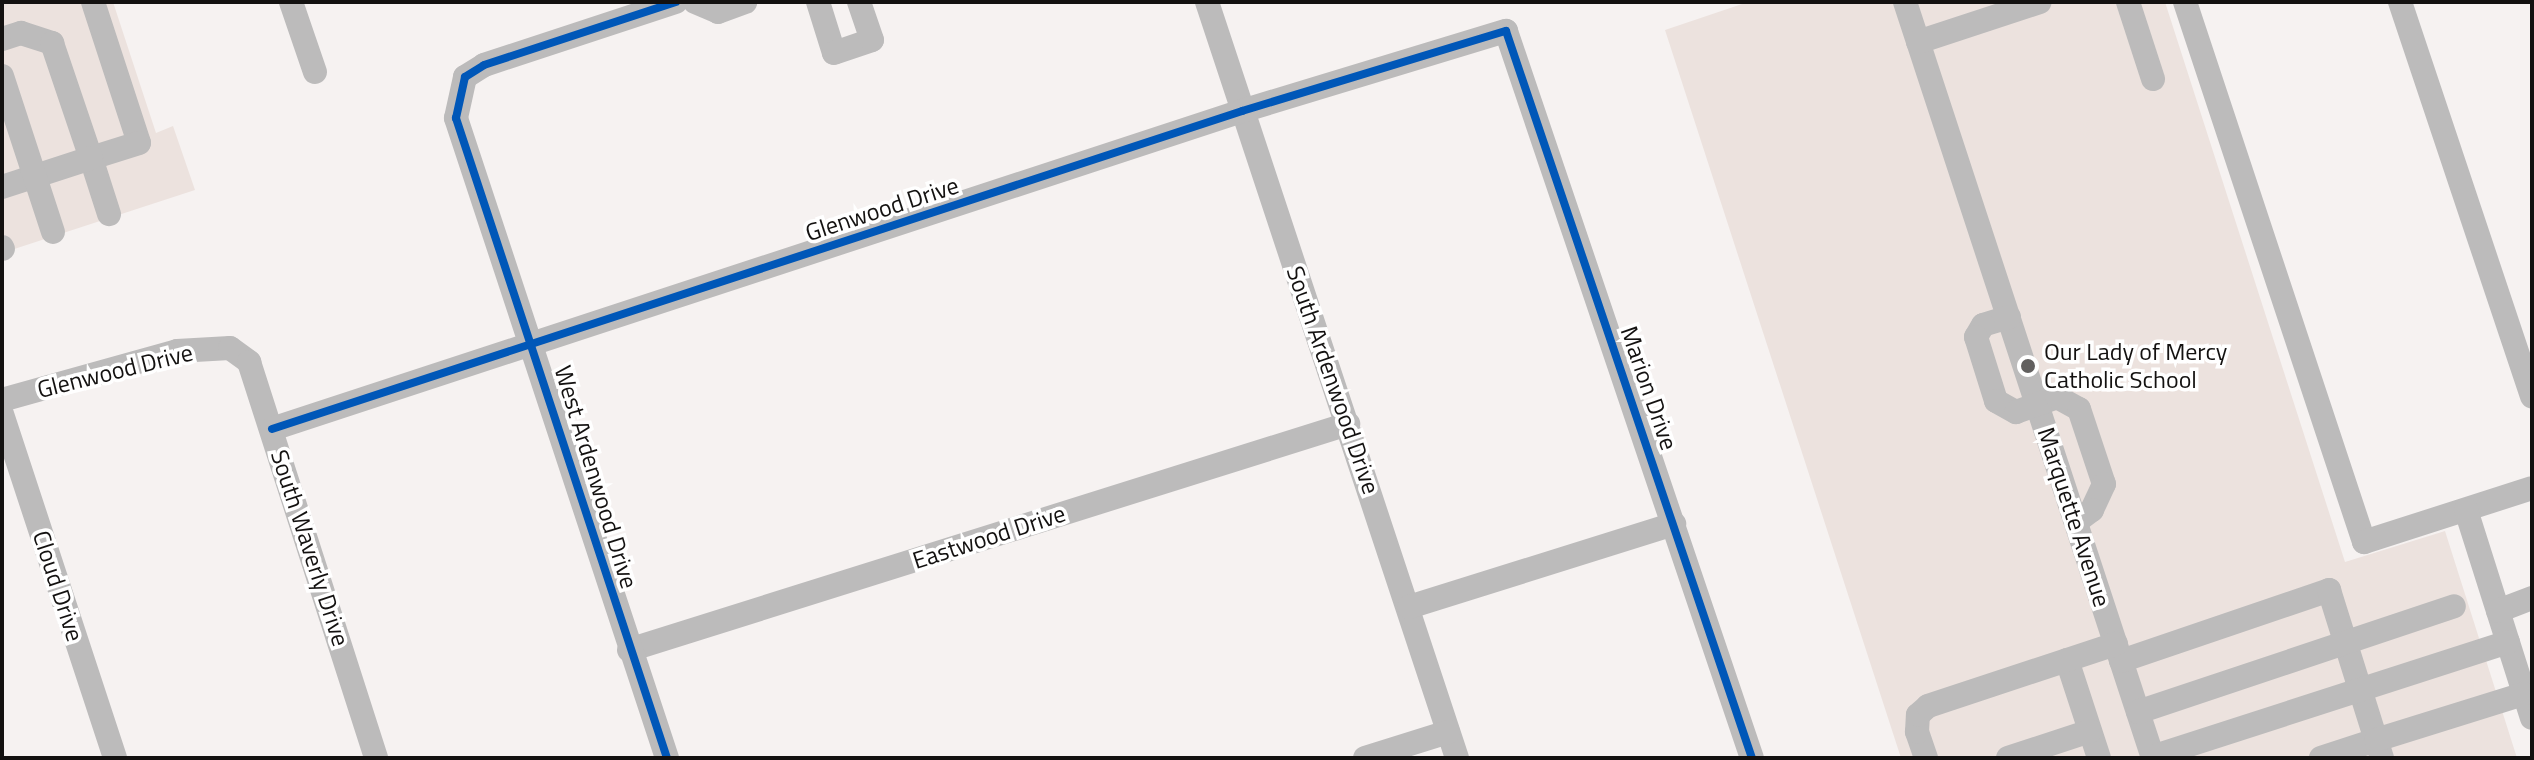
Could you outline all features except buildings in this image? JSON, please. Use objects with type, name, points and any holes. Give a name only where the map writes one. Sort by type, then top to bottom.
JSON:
[{"type":"street","points":[[2,187],[139,143],[93,2]]},
{"type":"street","points":[[291,2],[315,72]]},
{"type":"street","name":"West Ardenwood Drive","points":[[667,758],[456,118],[465,77],[484,65],[676,2]]},
{"type":"street","points":[[695,2],[718,12],[745,2]]},
{"type":"street","points":[[818,2],[834,53],[872,40],[859,2]]},
{"type":"street","name":"South Ardenwood Drive","points":[[1207,2],[1457,758]]},
{"type":"street","name":"Marquette Avenue","points":[[1905,2],[2152,758]]},
{"type":"street","points":[[1918,42],[2040,2]]},
{"type":"street","points":[[2128,2],[2153,79]]},
{"type":"street","points":[[2185,2],[2364,542],[2468,517],[2532,488]]},
{"type":"street","points":[[2400,2],[2532,397]]},
{"type":"street","name":"Glenwood Drive","points":[[272,429],[1242,111],[1506,31]]},
{"type":"street","name":"Marion Drive","points":[[1506,31],[1752,758]]},
{"type":"street","points":[[2,39],[21,33],[52,43],[109,214]]},
{"type":"street","points":[[2,76],[53,232]]},
{"type":"street","points":[[2009,317],[1983,325],[1976,337],[1996,401],[2016,412],[2057,397],[2079,409],[2104,484],[2092,510],[2076,522]]},
{"type":"street","name":"Glenwood Drive","points":[[2,400],[177,351],[230,348]]},
{"type":"street","name":"South Waverly Drive","points":[[230,348],[249,362],[376,758]]},
{"type":"street","name":"Cloud Drive","points":[[2,414],[115,758]]},
{"type":"street","name":"Eastwood Drive","points":[[629,650],[1348,424]]},
{"type":"street","points":[[2321,758],[2379,749],[2530,708],[2498,611],[2493,559],[2468,517]]},
{"type":"street","points":[[1409,607],[1674,524]]},
{"type":"street","points":[[1926,758],[1917,732],[1918,715],[1928,706],[2067,660],[2119,653],[2329,590],[2379,749]]},
{"type":"street","points":[[2498,611],[2532,598]]},
{"type":"street","points":[[2138,712],[2345,640],[2454,606]]},
{"type":"street","points":[[2152,758],[2508,642]]},
{"type":"street","points":[[2067,660],[2099,758]]},
{"type":"street","points":[[2008,758],[2090,731]]},
{"type":"street","points":[[1365,758],[1448,732]]},
{"type":"shaded area","points":[[2,2],[113,2],[156,133],[173,126],[195,190],[2,253]]},
{"type":"shaded area","name":"Our Lady of Mercy Catholic School","points":[[1748,2],[2165,2],[2345,562],[2445,531],[2517,758],[1901,758],[1665,30]]},
{"type":"cycle path","points":[[667,758],[456,118],[465,77],[484,65],[676,2]]},
{"type":"cycle path","points":[[272,429],[1242,111],[1506,31],[1752,758]]},
{"type":"place","name":"Our Lady of Mercy Catholic School","points":[[2028,366]]}]
